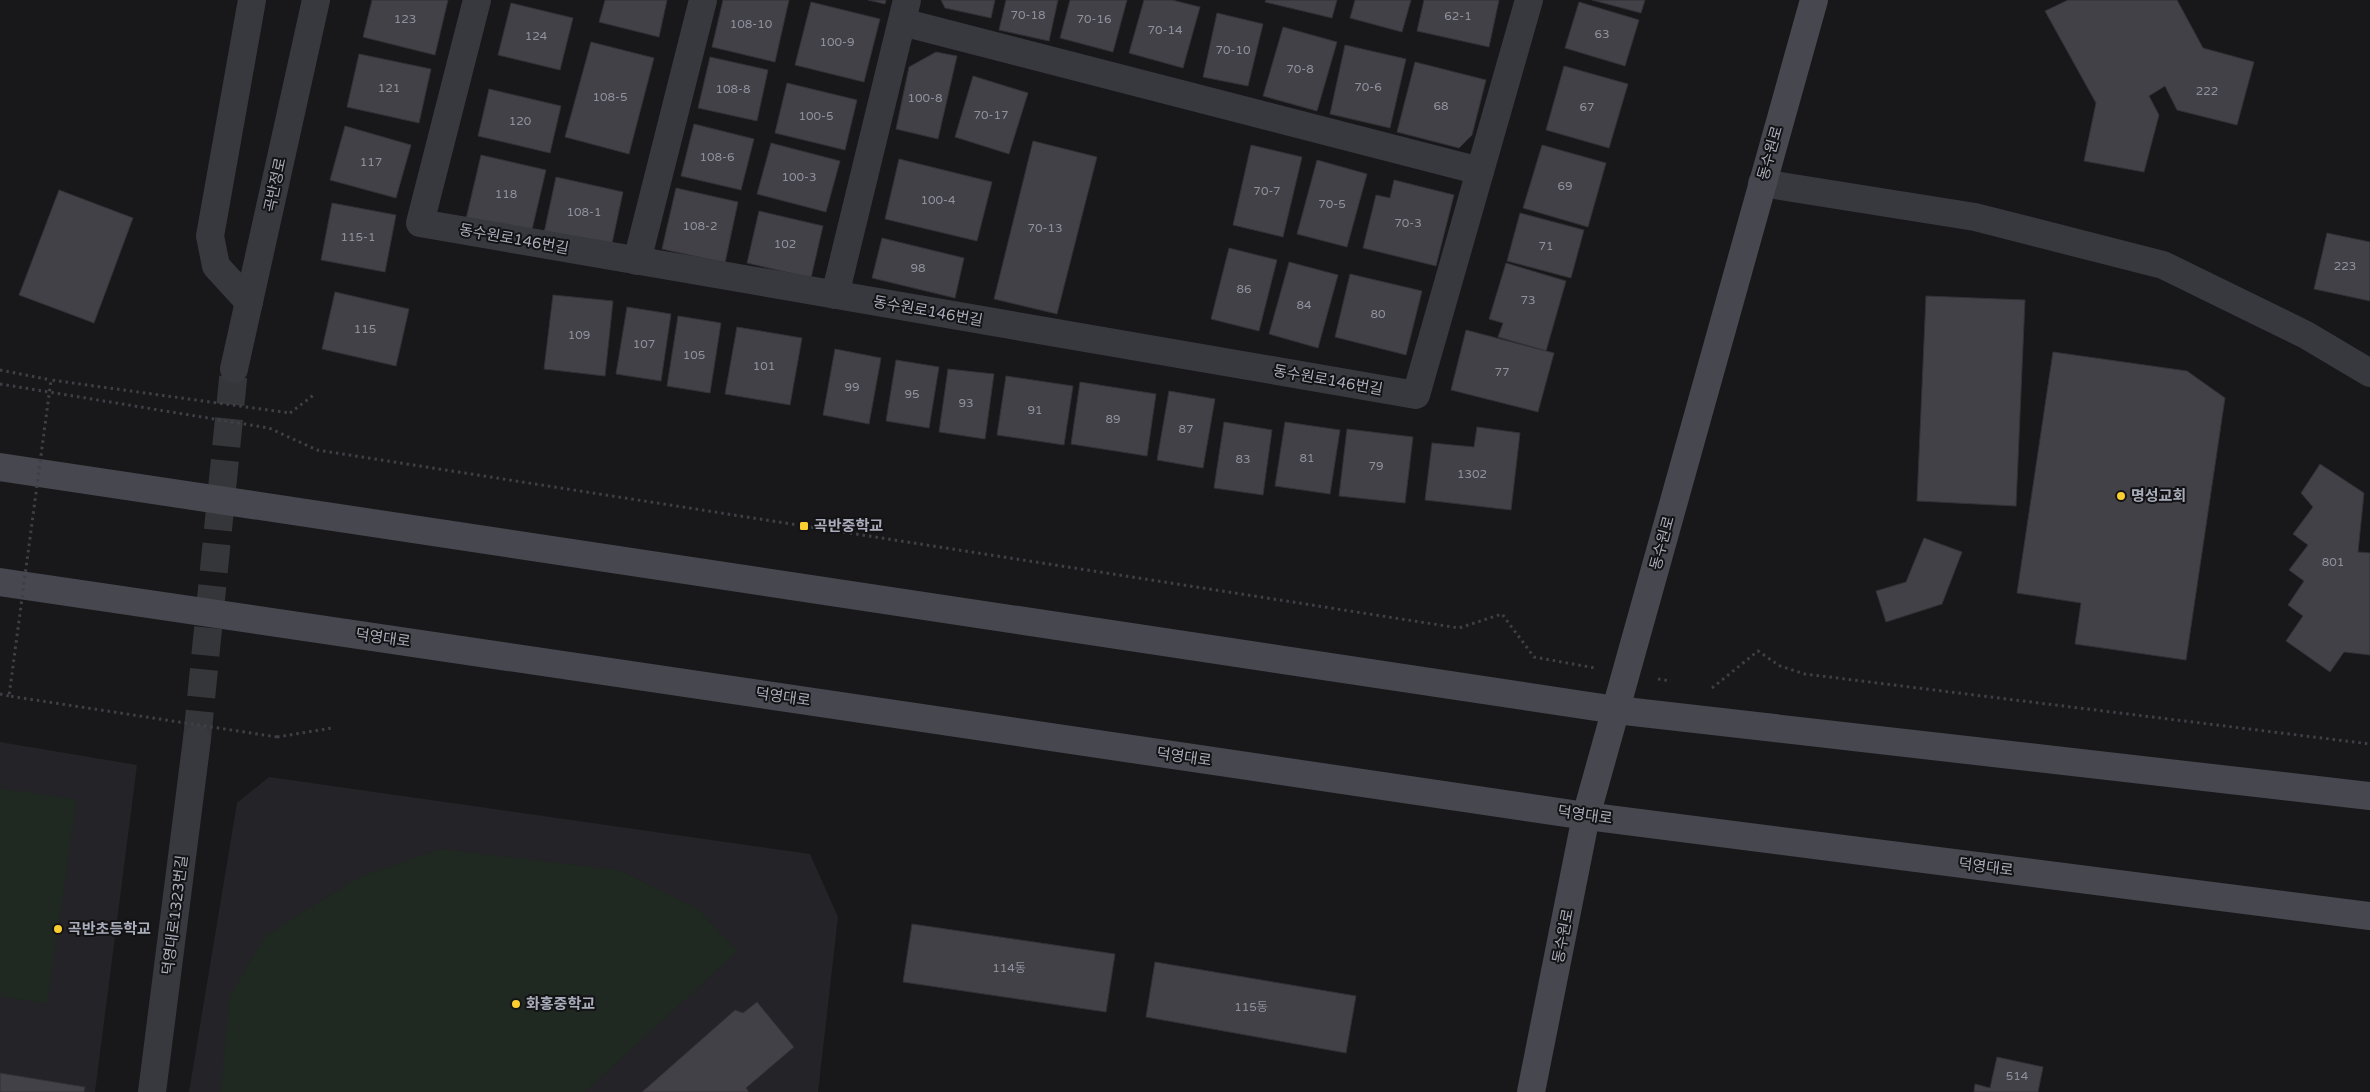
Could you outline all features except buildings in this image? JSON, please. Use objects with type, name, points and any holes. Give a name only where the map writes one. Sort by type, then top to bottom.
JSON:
[{"type":"main road","name":"동수원로","points":[[1532,1092],[1586,816],[1814,0]]},
{"type":"main road","points":[[0,467],[1616,710],[2370,796]]},
{"type":"main road","name":"덕영대로","points":[[0,582],[1586,816],[2370,916]]},
{"type":"street","points":[[249,302],[216,266],[210,236],[252,0]]},
{"type":"street","name":"곡반정로","points":[[234,369],[316,0]]},
{"type":"street","name":"동수원로146번길","points":[[477,0],[420,223],[1416,395],[1529,0]]},
{"type":"street","points":[[637,261],[703,0]]},
{"type":"street","points":[[835,295],[904,11],[1480,172]]},
{"type":"street","points":[[1762,183],[1976,217],[2164,265],[2306,335],[2370,373]]},
{"type":"street","name":"덕영대로1323번길","points":[[152,1092],[197,738]]},
{"type":"path","points":[[0,370],[51,380],[290,413],[314,394]]},
{"type":"path","points":[[9,696],[51,380]]},
{"type":"path","points":[[0,384],[269,428],[317,450],[1459,628],[1502,614],[1534,657]]},
{"type":"path","points":[[1712,688],[1758,651],[1780,666],[1805,674],[2370,744]]},
{"type":"path","points":[[0,694],[277,737],[332,728]]},
{"type":"shaded area","name":"곡반초등학교","points":[[0,742],[137,765],[95,1092],[0,1092]]},
{"type":"shaded area","name":"화홍중학교","points":[[269,777],[810,854],[838,917],[818,1092],[189,1092],[237,803]]},
{"type":"shaded area","points":[[0,788],[77,800],[47,1004],[0,996]]},
{"type":"shaded area","points":[[441,849],[619,870],[697,908],[738,951],[585,1092],[221,1092],[229,997],[265,936],[359,877]]},
{"type":"tunnel","points":[[197,739],[234,369]]},
{"type":"place","name":"명성교회","points":[[2121,496]]},
{"type":"place","name":"곡반중학교","points":[[804,526]]},
{"type":"place","name":"곡반초등학교","points":[[58,929]]},
{"type":"place","name":"화홍중학교","points":[[516,1004]]}]
